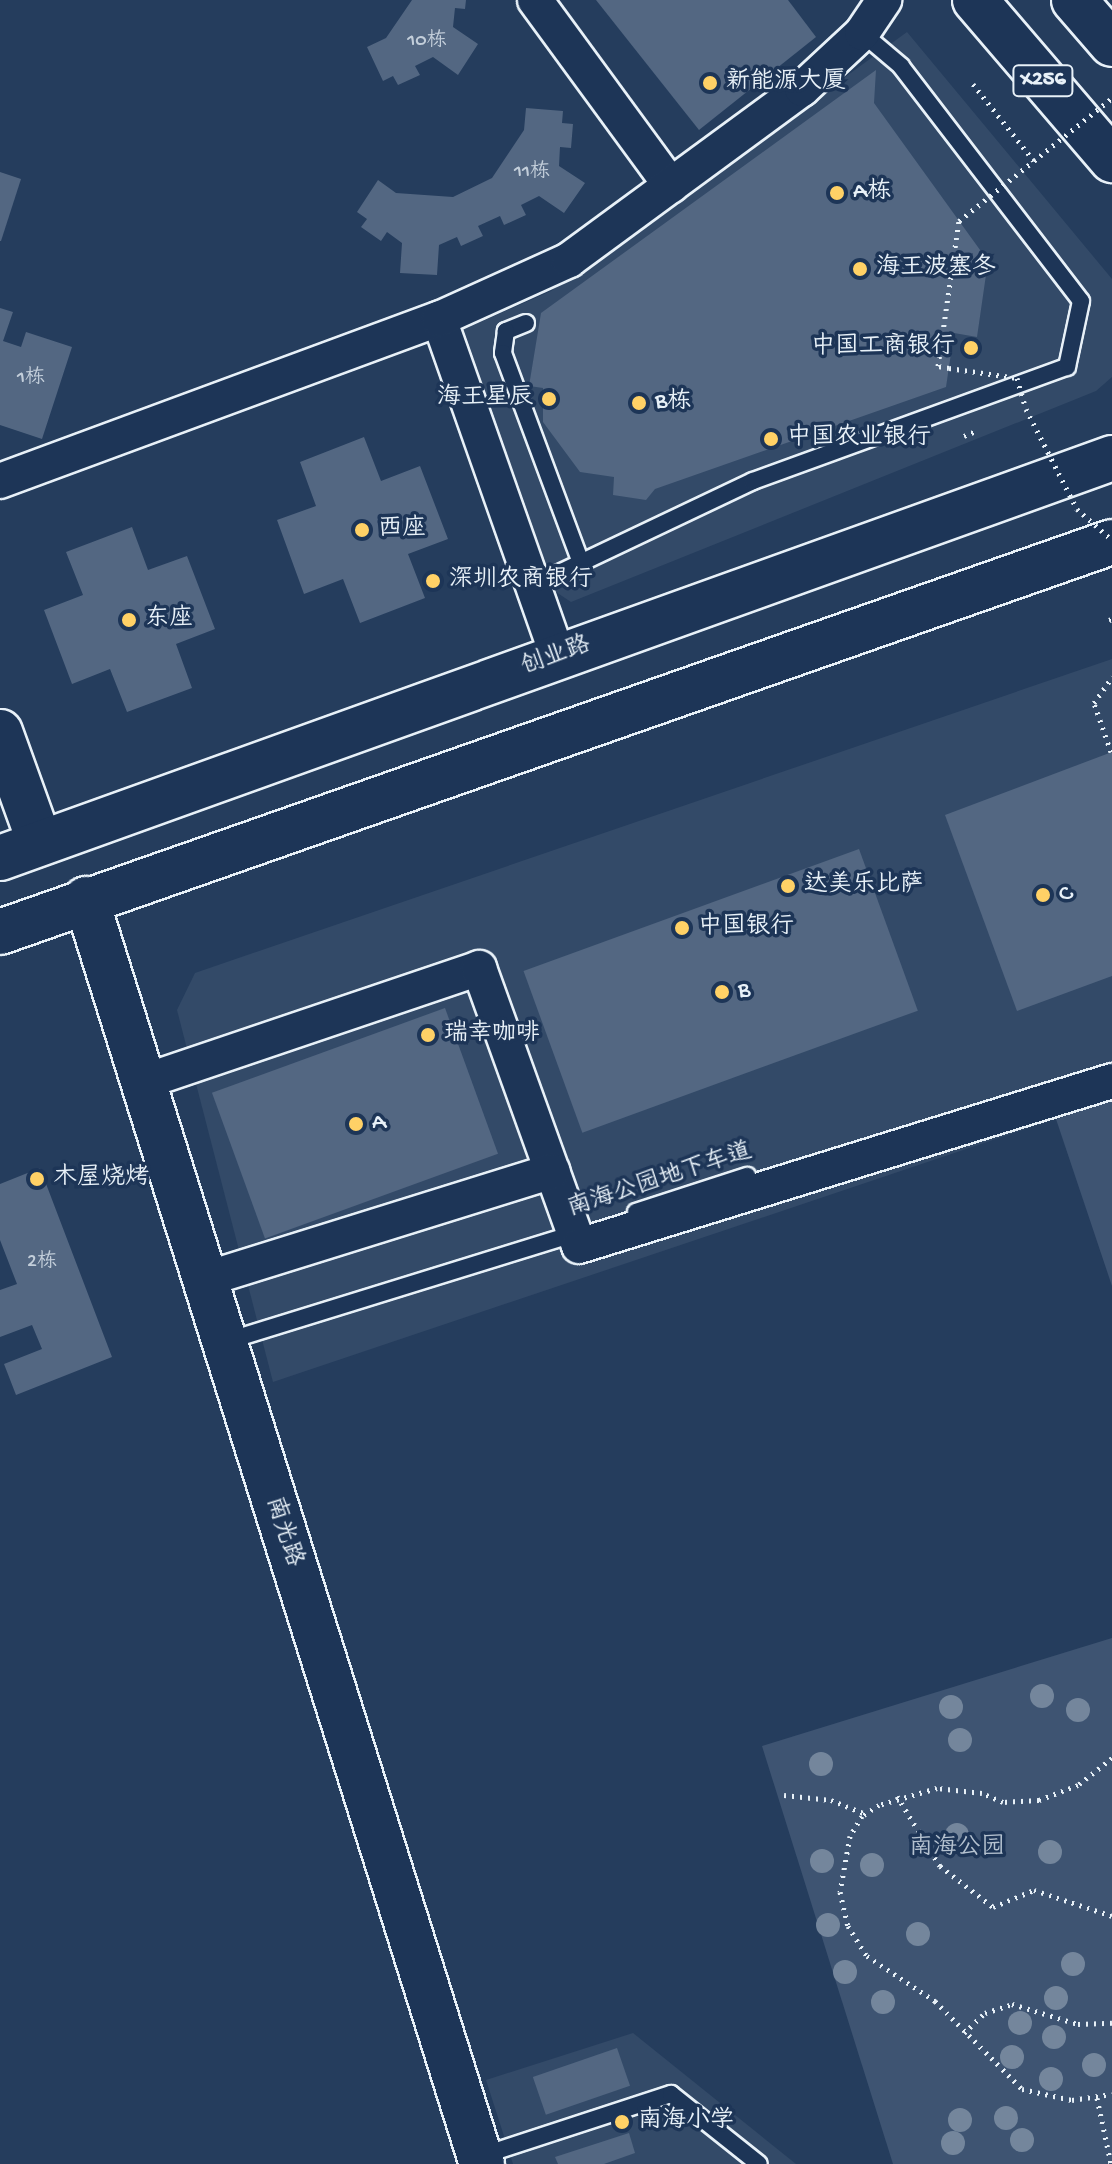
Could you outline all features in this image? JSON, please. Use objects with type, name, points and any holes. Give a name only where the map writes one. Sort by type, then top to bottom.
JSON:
[{"type":"main road","name":"X256","points":[[975,0],[1112,160]]},
{"type":"main road","points":[[1074,0],[1112,44]]},
{"type":"main road","name":"创业路","points":[[20,851],[1112,458]]},
{"type":"main road","points":[[0,932],[86,899],[1112,541]]},
{"type":"main road","points":[[0,732],[20,851]]},
{"type":"main road","name":"南光路","points":[[86,899],[481,2160]]},
{"type":"street","points":[[535,0],[671,186]]},
{"type":"street","points":[[0,481],[439,319],[569,260],[802,89],[862,33],[884,0]]},
{"type":"street","points":[[439,319],[558,656]]},
{"type":"street","points":[[143,1082],[479,968],[579,1246],[1112,1081]]},
{"type":"street","points":[[203,1280],[552,1171]]},
{"type":"lane","points":[[534,585],[753,481],[1067,367],[1081,301],[901,66],[862,33]]},
{"type":"lane","points":[[526,323],[506,331],[503,353],[581,563]]},
{"type":"lane","name":"南海公园地下车道","points":[[223,1343],[574,1234],[675,1197],[1046,1090],[1112,1064]]},
{"type":"lane","points":[[481,2160],[671,2094],[759,2164]]},
{"type":"path","points":[[973,84],[1034,161]]},
{"type":"path","points":[[1112,98],[959,221],[938,366],[1017,378],[1026,409],[1077,509],[1112,541]]},
{"type":"path","points":[[1111,752],[1094,703],[1112,677]]},
{"type":"path","points":[[1112,1758],[1078,1785],[1039,1800],[1003,1802],[971,1791],[937,1788],[897,1796],[865,1814],[842,1857],[840,1892],[848,1926],[867,1956],[935,2001],[1022,2089],[1046,2097],[1097,2098],[1112,2094]]},
{"type":"path","points":[[784,1795],[831,1800],[865,1814]]},
{"type":"path","points":[[897,1796],[940,1866],[993,1907],[1034,1890],[1112,1916]]},
{"type":"path","points":[[964,2033],[985,2013],[1012,2004],[1078,2024],[1112,2023]]},
{"type":"path","points":[[1097,2098],[1111,2164]]},
{"type":"shaded area","points":[[907,32],[1112,279],[1112,377],[1096,391],[571,602],[550,588],[460,331],[551,291]]},
{"type":"shaded area","points":[[1112,659],[1112,1100],[273,1382],[177,1010],[195,973]]},
{"type":"shaded area","name":"南海小学","points":[[633,2033],[796,2164],[513,2164],[486,2080]]},
{"type":"green space","points":[[1112,1100],[1112,1286],[1056,1119]]},
{"type":"green space","name":"南海公园","points":[[1112,1638],[1112,2164],[893,2164],[762,1746]]},
{"type":"building","points":[[412,0],[466,0],[465,9],[455,8],[453,27],[478,44],[458,75],[433,57],[415,66],[420,75],[398,85],[393,76],[383,81],[367,47],[386,38]]},
{"type":"building","name":"新能源大厦","points":[[596,0],[788,0],[816,37],[699,130]]},
{"type":"building","points":[[876,70],[874,103],[988,261],[977,337],[954,333],[946,387],[655,489],[646,500],[613,495],[614,477],[580,472],[543,422],[543,388],[529,386],[541,313]]},
{"type":"building","points":[[526,108],[563,111],[562,123],[573,124],[571,148],[560,147],[559,166],[585,183],[564,213],[539,196],[521,205],[526,215],[504,225],[500,216],[478,226],[483,236],[461,246],[457,237],[439,245],[437,275],[400,273],[402,243],[387,232],[381,241],[361,227],[367,219],[357,212],[378,180],[396,193],[453,197],[492,178],[524,130]]},
{"type":"building","points":[[0,172],[21,179],[1,241],[0,241]]},
{"type":"building","points":[[0,308],[13,312],[3,341],[21,347],[26,332],[72,347],[42,439],[0,425]]},
{"type":"building","name":"西座","points":[[364,437],[381,481],[420,466],[448,539],[408,554],[425,598],[360,623],[343,579],[304,594],[277,520],[316,506],[300,462]]},
{"type":"building","name":"东座","points":[[132,527],[148,570],[187,556],[215,629],[176,644],[192,688],[127,712],[110,669],[72,684],[44,610],[83,595],[66,552]]},
{"type":"building","name":"C","points":[[1112,752],[1112,976],[1017,1011],[945,815]]},
{"type":"building","name":"B","points":[[859,849],[918,1011],[582,1133],[524,971]]},
{"type":"building","name":"A","points":[[445,1008],[498,1154],[265,1238],[212,1093]]},
{"type":"building","points":[[40,1168],[112,1357],[16,1395],[4,1364],[42,1349],[32,1325],[0,1337],[0,1290],[17,1284],[0,1240],[0,1184]]},
{"type":"building","points":[[617,2048],[630,2086],[546,2115],[533,2077]]},
{"type":"building","points":[[629,2133],[635,2153],[604,2164],[558,2164],[555,2157]]},
{"type":"place","name":"新能源大厦","points":[[710,83]]},
{"type":"place","name":"A栋","points":[[837,193]]},
{"type":"place","name":"海王波塞冬","points":[[860,269]]},
{"type":"place","name":"中国工商银行","points":[[971,348]]},
{"type":"place","name":"海王星辰","points":[[549,399]]},
{"type":"place","name":"B栋","points":[[639,403]]},
{"type":"place","name":"中国农业银行","points":[[771,439]]},
{"type":"place","name":"西座","points":[[362,530]]},
{"type":"place","name":"深圳农商银行","points":[[433,581]]},
{"type":"place","name":"东座","points":[[129,620]]},
{"type":"place","name":"达美乐比萨","points":[[788,886]]},
{"type":"place","name":"C","points":[[1043,895]]},
{"type":"place","name":"中国银行","points":[[682,928]]},
{"type":"place","name":"B","points":[[722,992]]},
{"type":"place","name":"瑞幸咖啡","points":[[428,1035]]},
{"type":"place","name":"A","points":[[356,1124]]},
{"type":"place","name":"木屋烧烤","points":[[37,1179]]},
{"type":"place","name":"南海小学","points":[[622,2122]]}]
